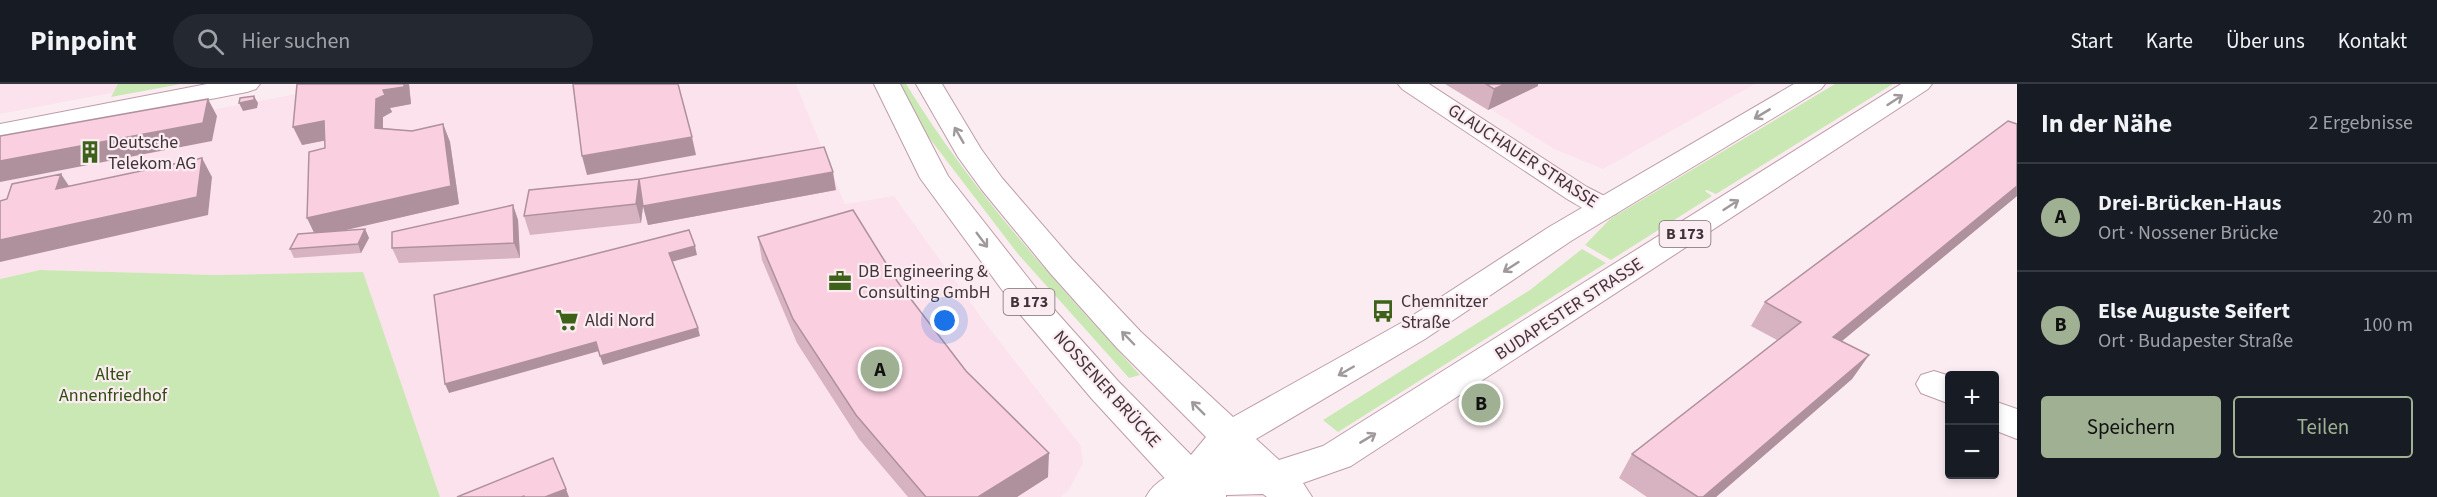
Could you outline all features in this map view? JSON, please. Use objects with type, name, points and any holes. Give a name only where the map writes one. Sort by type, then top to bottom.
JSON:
[{"type":"main road","points":[[0,132],[247,84]]},
{"type":"main road","name":"NOSSENER BRÜCKE","points":[[888,84],[935,178],[1031,304],[1188,492]]},
{"type":"main road","name":"B 173","points":[[929,84],[968,152],[1061,266],[1129,340],[1227,437]]},
{"type":"main road","name":"GLAUCHAUER STRASSE","points":[[1411,84],[1577,193],[1605,208]]},
{"type":"main road","points":[[1188,492],[1227,437],[1413,331],[1560,234],[1812,84]]},
{"type":"main road","name":"BUDAPESTER STRASSE","points":[[1281,488],[1378,432],[1919,84]]},
{"type":"main road","points":[[1999,416],[2017,425]]},
{"type":"main road","points":[[1227,437],[1281,488]]},
{"type":"main road","name":"B 173","points":[[1188,492],[1281,488]]},
{"type":"shaded area","points":[[0,84],[159,84],[0,114]]},
{"type":"shaded area","points":[[349,84],[796,84],[845,204],[894,196],[983,320],[1081,446],[1083,463],[1069,490],[1061,497],[440,497],[363,273],[216,275],[40,270],[0,279],[0,150]]},
{"type":"shaded area","points":[[1450,84],[1755,84],[1603,169],[1554,149]]},
{"type":"green space","points":[[118,84],[181,84],[111,97]]},
{"type":"green space","points":[[898,84],[906,84],[987,199],[1046,271],[1140,375],[1129,378],[1018,254],[917,122]]},
{"type":"green space","points":[[1835,84],[1893,84],[1716,194],[1705,191],[1712,196],[1611,260],[1585,245],[1610,219]]},
{"type":"green space","points":[[1582,249],[1606,263],[1338,432],[1323,420],[1530,290]]},
{"type":"green space","name":"Alter Annenfriedhof","points":[[40,270],[216,275],[363,272],[440,497],[0,497],[0,279]]},
{"type":"building","points":[[297,84],[404,84],[404,87],[383,90],[385,95],[376,99],[375,128],[412,131],[443,124],[451,186],[307,218],[309,152],[325,148],[324,121],[293,127]]},
{"type":"building","points":[[573,84],[678,84],[692,137],[582,156]]},
{"type":"building","points":[[1486,84],[1505,84],[1494,89]]},
{"type":"building","points":[[254,96],[254,100],[239,103],[240,98]]},
{"type":"building","points":[[208,99],[203,123],[0,161],[0,136]]},
{"type":"building","points":[[2008,121],[2017,124],[2017,186],[1833,337],[1869,355],[1703,497],[1698,497],[1632,454],[1801,322],[1765,302]]},
{"type":"building","points":[[824,147],[833,172],[643,206],[639,179]]},
{"type":"building","points":[[202,158],[197,197],[0,240],[0,201],[7,199],[12,184],[61,174],[56,189]]},
{"type":"building","points":[[639,179],[636,204],[524,216],[529,190]]},
{"type":"building","points":[[513,205],[514,243],[392,248],[392,232]]},
{"type":"building","points":[[853,210],[897,281],[966,371],[1049,453],[978,497],[926,497],[856,415],[793,319],[758,237]]},
{"type":"building","points":[[365,229],[358,244],[290,249],[298,234]]},
{"type":"building","name":"Aldi Nord","points":[[689,230],[695,246],[669,253],[698,328],[600,356],[596,342],[445,384],[434,295]]},
{"type":"building","points":[[553,458],[566,489],[545,497],[457,497]]},
{"type":"place","name":"Deutsche Telekom AG","points":[[90,152]]},
{"type":"place","name":"DB Engineering & Consulting GmbH","points":[[840,281]]},
{"type":"place","name":"Chemnitzer Straße","points":[[1383,311]]},
{"type":"place","name":"Aldi Nord","points":[[567,320]]},
{"type":"place","name":"Drei-Brücken-Haus","points":[[880,369]]},
{"type":"place","name":"Else Auguste Seifert","points":[[1481,403]]}]
